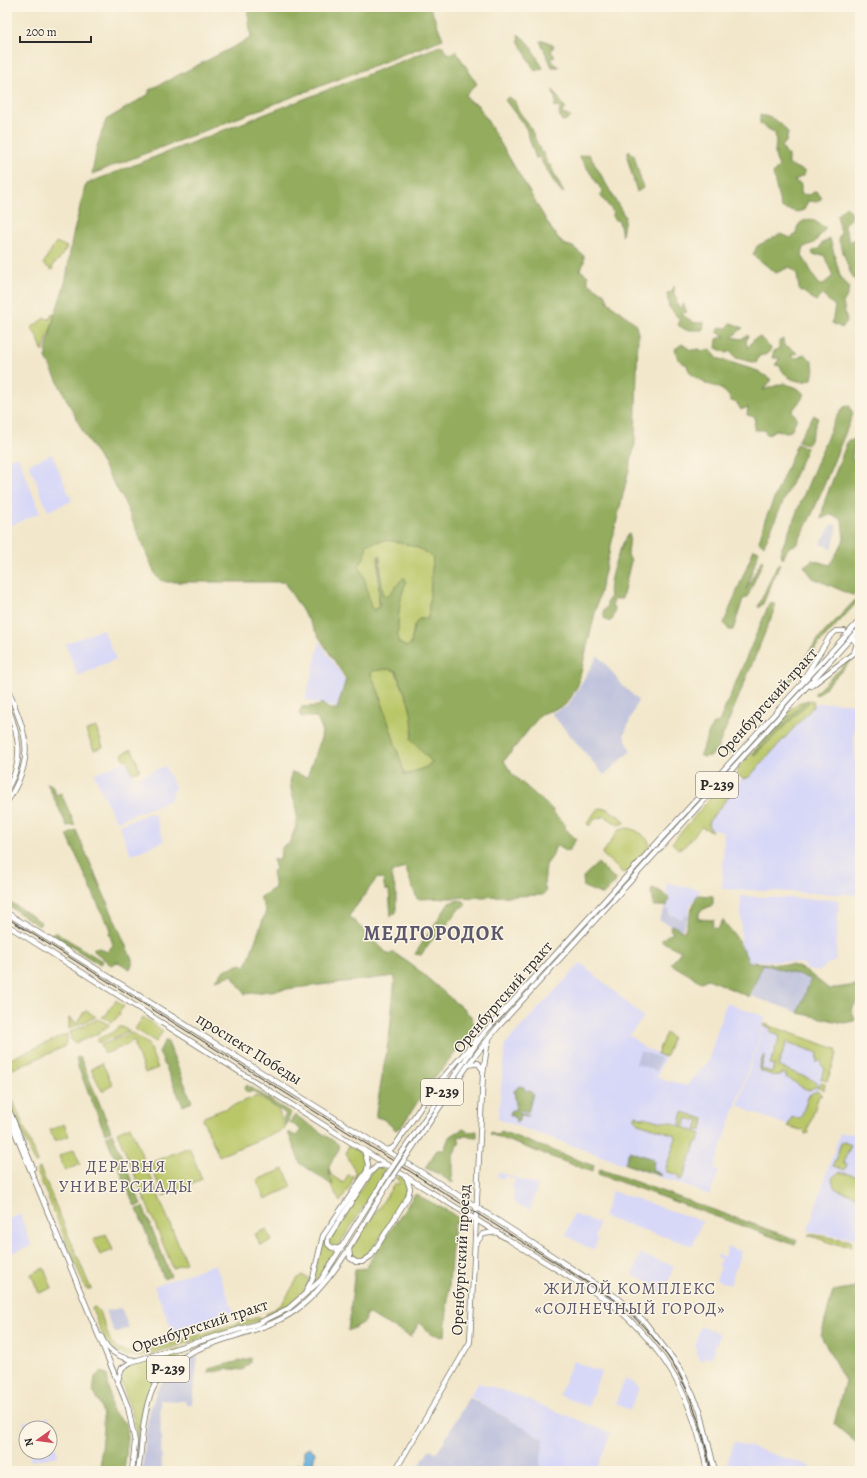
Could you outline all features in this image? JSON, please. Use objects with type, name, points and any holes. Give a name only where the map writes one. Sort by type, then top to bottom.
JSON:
[{"type":"main road","name":"Оренбургский тракт","points":[[118,1381],[122,1368],[127,1363],[266,1321],[299,1301],[320,1280],[385,1178],[483,1034],[860,620]]},
{"type":"main road","name":"Оренбургский тракт","points":[[138,1471],[147,1406],[153,1388],[162,1376],[181,1358],[194,1350],[267,1327],[296,1310],[314,1294],[334,1270],[408,1154],[468,1065],[494,1032],[860,628]]},
{"type":"main road","points":[[799,686],[830,636],[836,631],[844,631]]},
{"type":"main road","points":[[804,691],[854,653],[857,644],[853,639]]},
{"type":"main road","points":[[7,687],[18,712],[26,737],[25,760],[20,778],[7,802]]},
{"type":"main road","points":[[7,705],[19,739],[19,754],[16,771],[7,789]]},
{"type":"main road","points":[[11,715],[18,712]]},
{"type":"main road","name":"проспект Победы","points":[[7,913],[478,1207],[540,1249],[619,1299],[644,1321],[680,1368],[697,1404],[715,1471]]},
{"type":"main road","name":"проспект Победы","points":[[7,925],[387,1165],[610,1302],[630,1319],[664,1358],[691,1410],[700,1439],[707,1471]]},
{"type":"main road","name":"Оренбургский проезд","points":[[395,1471],[470,1344],[478,1207],[483,1074],[487,1046],[494,1032]]},
{"type":"main road","points":[[386,1150],[390,1150],[395,1146],[435,1086],[483,1034]]},
{"type":"main road","points":[[468,1065],[478,1063],[481,1066],[483,1074]]},
{"type":"main road","points":[[7,1105],[20,1140],[103,1340],[116,1354],[136,1360]]},
{"type":"main road","points":[[7,1113],[20,1140]]},
{"type":"main road","points":[[299,1301],[313,1278],[323,1236],[367,1171],[368,1164],[364,1150]]},
{"type":"main road","points":[[344,1244],[339,1248],[333,1248],[328,1244],[328,1238],[370,1173],[377,1166],[387,1165]]},
{"type":"main road","points":[[351,1244],[348,1252],[353,1261],[362,1262],[371,1256],[408,1197],[410,1188],[406,1176]]},
{"type":"main road","points":[[39,1185],[128,1407],[134,1431],[135,1451],[132,1471]]},
{"type":"main road","points":[[476,1244],[486,1233],[499,1233]]},
{"type":"main road","points":[[536,1256],[540,1249]]},
{"type":"main road","points":[[266,1321],[267,1327]]},
{"type":"shaded area","points":[[52,454],[72,501],[48,511],[29,464]]},
{"type":"shaded area","points":[[18,456],[40,513],[7,527],[7,460]]},
{"type":"shaded area","points":[[832,524],[837,526],[837,530],[832,549],[820,544]]},
{"type":"shaded area","points":[[103,629],[116,659],[78,676],[65,644]]},
{"type":"shaded area","points":[[320,642],[345,680],[337,708],[305,700]]},
{"type":"shaded area","points":[[598,655],[624,687],[638,700],[624,735],[631,751],[604,775],[551,713],[568,706]]},
{"type":"shaded area","points":[[855,703],[854,741],[860,807],[860,895],[722,889],[724,833],[709,828],[709,821],[742,779],[749,777],[814,704]]},
{"type":"shaded area","points":[[125,761],[130,766],[135,778],[165,766],[175,787],[170,800],[118,821],[113,816],[94,774]]},
{"type":"shaded area","points":[[150,813],[155,815],[164,841],[131,855],[119,825]]},
{"type":"shaded area","points":[[664,882],[701,890],[688,910],[689,915],[685,914],[682,920],[669,913],[670,910],[665,908],[669,897],[666,893],[667,885]]},
{"type":"shaded area","points":[[741,896],[839,900],[836,961],[827,964],[820,971],[807,969],[804,964],[784,961],[754,961],[753,964],[741,963]]},
{"type":"shaded area","points":[[665,908],[670,910],[669,914],[682,919],[685,914],[689,915],[682,930],[659,920]]},
{"type":"shaded area","points":[[581,963],[644,1017],[629,1035],[644,1048],[665,1056],[657,1077],[669,1082],[671,1081],[686,1086],[708,1062],[726,1003],[766,1017],[714,1169],[719,1171],[710,1195],[498,1119],[505,1044]]},
{"type":"shaded area","points":[[763,963],[811,980],[799,1013],[751,996]]},
{"type":"shaded area","points":[[764,1025],[831,1053],[804,1131],[751,1112],[738,1105]]},
{"type":"shaded area","points":[[640,1051],[661,1058],[657,1071],[636,1064]]},
{"type":"shaded area","points":[[840,1133],[860,1134],[860,1239],[814,1233],[808,1230]]},
{"type":"shaded area","points":[[499,1172],[538,1185],[530,1210],[516,1205],[517,1203],[513,1202],[514,1188],[510,1185],[514,1184],[515,1179],[505,1176],[504,1179],[497,1177]]},
{"type":"shaded area","points":[[612,1191],[702,1221],[693,1246],[603,1217]]},
{"type":"shaded area","points":[[20,1214],[32,1246],[7,1254],[7,1220]]},
{"type":"shaded area","points":[[573,1214],[599,1223],[595,1237],[598,1239],[594,1249],[588,1248],[566,1235]]},
{"type":"shaded area","points":[[728,1247],[741,1251],[730,1285],[716,1280],[721,1267],[718,1266],[721,1259],[717,1258],[718,1255],[724,1257]]},
{"type":"shaded area","points":[[640,1254],[674,1266],[664,1294],[657,1292],[658,1289],[646,1280],[632,1276]]},
{"type":"shaded area","points":[[215,1264],[235,1314],[173,1332],[154,1286]]},
{"type":"shaded area","points":[[121,1308],[129,1328],[115,1333],[105,1311]]},
{"type":"shaded area","points":[[700,1326],[720,1334],[711,1359],[704,1357],[703,1362],[699,1358],[695,1347]]},
{"type":"shaded area","points":[[189,1356],[198,1357],[192,1404],[186,1404],[185,1401],[160,1400],[162,1471],[142,1471],[148,1417],[157,1389],[173,1369]]},
{"type":"shaded area","points":[[573,1361],[601,1372],[588,1407],[559,1395]]},
{"type":"shaded area","points":[[625,1379],[635,1383],[639,1388],[630,1410],[615,1404]]},
{"type":"shaded area","points":[[478,1383],[503,1390],[611,1433],[596,1471],[539,1471],[543,1439],[470,1396]]},
{"type":"shaded area","points":[[469,1397],[544,1439],[539,1471],[416,1471],[430,1449],[437,1453]]},
{"type":"shaded area","points":[[49,1417],[50,1420],[33,1420]]},
{"type":"shaded area","points":[[734,1442],[810,1466],[809,1471],[725,1471]]},
{"type":"green space","points":[[247,7],[430,7],[443,39],[92,174],[97,146],[106,120],[149,94],[149,90],[251,38]]},
{"type":"green space","points":[[518,34],[528,42],[543,68],[535,71],[519,42]]},
{"type":"green space","points":[[540,41],[546,41],[554,46],[551,51],[555,57],[551,58],[553,63],[559,67],[552,67]]},
{"type":"green space","points":[[443,46],[448,54],[456,51],[477,84],[466,95],[469,101],[478,105],[552,230],[563,244],[573,247],[584,256],[584,263],[580,270],[588,276],[588,283],[606,295],[608,302],[635,323],[638,333],[635,444],[578,685],[564,706],[541,714],[504,761],[513,775],[553,810],[553,812],[565,825],[565,828],[576,839],[568,852],[556,845],[552,857],[546,865],[544,885],[546,891],[543,895],[417,899],[405,867],[391,873],[396,892],[396,913],[391,916],[389,890],[385,890],[383,879],[377,878],[349,916],[389,955],[393,952],[416,968],[471,1016],[475,1027],[442,1070],[433,1078],[402,1126],[396,1130],[383,1119],[376,1117],[390,1031],[395,976],[245,994],[232,975],[216,980],[224,970],[241,964],[246,966],[266,911],[260,897],[275,888],[272,872],[276,869],[273,859],[279,861],[284,845],[288,845],[295,829],[297,812],[291,789],[290,777],[292,772],[307,777],[321,738],[322,729],[316,717],[301,717],[299,713],[302,707],[318,706],[321,703],[329,709],[337,709],[346,679],[284,582],[167,582],[160,580],[156,576],[123,499],[82,430],[46,358],[46,351],[55,314],[66,280],[72,239],[85,187],[88,183]],"holes":[[[384,540],[404,543],[423,550],[433,558],[428,619],[419,619],[414,626],[411,644],[406,647],[398,642],[398,619],[406,582],[405,578],[403,578],[389,595],[384,597],[382,592],[379,555],[379,607],[374,610],[371,608],[365,580],[359,565],[364,558],[367,544]],[[388,669],[396,671],[409,704],[412,721],[411,739],[432,762],[426,767],[405,775],[379,693],[371,674],[372,671]]]},
{"type":"green space","points":[[553,90],[566,109],[562,111],[563,114],[571,117],[568,120],[562,121],[559,114],[560,108],[554,106],[556,103]]},
{"type":"green space","points":[[508,97],[515,101],[518,110],[528,123],[540,149],[539,150],[544,154],[547,164],[550,165],[564,193],[559,190],[538,156],[536,159],[526,128],[505,100]]},
{"type":"green space","points":[[760,115],[769,117],[776,121],[788,133],[786,142],[781,146],[788,155],[788,164],[804,171],[804,175],[794,181],[801,184],[801,194],[809,195],[816,191],[822,198],[817,202],[808,201],[804,210],[798,212],[781,208],[773,174],[779,166],[775,157],[775,133],[760,124]]},
{"type":"green space","points":[[629,151],[634,155],[643,188],[637,192],[627,157]]},
{"type":"green space","points":[[589,154],[625,217],[622,236],[619,221],[615,220],[612,215],[614,213],[600,195],[603,192],[579,156]]},
{"type":"green space","points":[[846,206],[850,210],[851,219],[844,225],[850,242],[858,237],[860,229],[860,281],[857,283],[850,272],[838,238],[841,233],[837,215]]},
{"type":"green space","points":[[811,219],[826,228],[814,243],[804,247],[802,256],[815,279],[821,286],[833,276],[824,255],[813,255],[812,251],[819,249],[822,243],[830,239],[841,279],[849,286],[848,294],[843,303],[847,321],[842,328],[832,323],[835,306],[822,295],[816,301],[799,289],[797,274],[790,267],[776,273],[753,255],[757,246],[781,234],[791,238],[796,234],[797,227],[800,223]]},
{"type":"green space","points":[[56,242],[67,247],[58,261],[54,263],[52,270],[43,264]]},
{"type":"green space","points":[[674,286],[674,294],[677,299],[676,303],[680,309],[683,303],[687,312],[681,314],[695,323],[704,322],[703,330],[686,330],[678,325],[680,320],[669,307],[667,293],[672,292]]},
{"type":"green space","points":[[52,313],[55,314],[43,352],[37,336],[31,328],[44,318],[50,319]]},
{"type":"green space","points":[[731,323],[743,328],[732,337],[741,339],[748,335],[746,342],[748,348],[754,339],[760,337],[771,348],[768,354],[759,356],[756,363],[736,358],[731,351],[727,353],[716,348],[717,339],[725,336],[717,332],[720,327],[727,328]]},
{"type":"green space","points":[[783,339],[784,346],[789,347],[797,353],[791,355],[791,357],[798,358],[804,354],[810,359],[814,368],[812,379],[807,381],[793,380],[782,371],[780,366],[775,365],[780,358],[772,358],[774,351],[779,348],[779,340]]},
{"type":"green space","points":[[682,344],[691,350],[700,349],[700,351],[711,349],[717,358],[758,371],[772,380],[763,390],[784,383],[799,389],[805,395],[792,411],[797,418],[791,431],[787,432],[775,430],[767,435],[764,430],[754,430],[755,417],[747,415],[748,407],[741,410],[737,403],[731,401],[724,391],[717,387],[705,384],[704,381],[696,378],[689,371],[687,365],[680,361],[675,349]]},
{"type":"green space","points":[[849,405],[853,414],[813,512],[797,544],[788,548],[783,559],[780,553],[834,421],[844,407]]},
{"type":"green space","points":[[814,415],[818,418],[808,445],[798,441]]},
{"type":"green space","points":[[848,440],[855,440],[852,459],[860,463],[860,593],[852,595],[813,578],[804,566],[812,560],[830,565],[844,540],[842,519],[830,515],[821,519],[825,500]]},
{"type":"green space","points":[[797,444],[807,448],[764,545],[759,542],[765,520]]},
{"type":"green space","points":[[628,534],[630,535],[628,555],[631,561],[622,599],[615,599],[612,605],[615,609],[613,619],[609,622],[604,618],[604,610],[607,607],[607,602],[610,597],[610,583],[614,565]]},
{"type":"green space","points":[[384,540],[404,543],[423,550],[433,558],[428,619],[419,619],[414,626],[411,644],[406,647],[398,642],[398,619],[400,603],[406,582],[403,578],[389,595],[384,598],[378,557],[379,607],[374,610],[371,609],[358,565],[363,558],[366,544]]},
{"type":"green space","points":[[754,549],[759,551],[746,590],[761,561],[763,561],[747,598],[743,599],[733,630],[729,630],[724,623]]},
{"type":"green space","points":[[780,564],[763,604],[759,608],[758,607],[777,565]]},
{"type":"green space","points":[[858,597],[860,598],[859,600],[816,647],[777,699],[773,699],[730,754],[726,755],[767,703],[782,689],[820,637]]},
{"type":"green space","points":[[770,602],[774,603],[775,608],[716,752],[711,756],[703,757],[700,755],[712,725],[719,722]]},
{"type":"green space","points":[[860,648],[860,652],[819,694],[815,695],[815,693],[856,654]]},
{"type":"green space","points":[[388,669],[395,670],[409,704],[412,721],[411,739],[432,762],[426,767],[405,775],[379,693],[371,674],[371,671]]},
{"type":"green space","points":[[806,700],[809,702],[756,754],[753,755],[753,753]]},
{"type":"green space","points":[[809,700],[813,701],[814,706],[749,777],[744,779],[739,776],[737,772],[740,766],[792,708],[799,703]]},
{"type":"green space","points":[[96,727],[103,747],[94,750],[86,731]]},
{"type":"green space","points":[[132,749],[140,770],[132,773],[127,759],[124,760],[122,754]]},
{"type":"green space","points":[[730,779],[736,780],[737,786],[709,821],[708,825],[712,831],[701,827],[685,846],[678,849],[672,843],[724,782]]},
{"type":"green space","points":[[47,783],[52,785],[56,795],[61,793],[75,825],[67,826]]},
{"type":"green space","points":[[598,808],[608,809],[624,820],[625,823],[618,825],[605,816],[595,819],[589,826],[587,823]]},
{"type":"green space","points":[[627,828],[642,834],[648,840],[650,846],[629,871],[623,873],[602,854],[619,830]]},
{"type":"green space","points":[[76,830],[133,962],[130,969],[118,962],[111,965],[94,951],[94,948],[99,948],[107,952],[113,945],[109,933],[111,930],[67,835]]},
{"type":"green space","points":[[598,863],[615,879],[615,883],[603,895],[584,887],[583,877]]},
{"type":"green space","points":[[652,888],[660,891],[669,898],[667,906],[653,906],[653,898],[651,893]]},
{"type":"green space","points":[[697,895],[713,896],[713,905],[700,911],[698,919],[714,920],[712,927],[718,929],[723,920],[738,940],[749,962],[792,965],[805,970],[829,989],[856,985],[860,978],[860,999],[851,1009],[855,1019],[854,1021],[844,1023],[798,1013],[811,979],[763,964],[749,997],[708,979],[701,982],[671,964],[681,951],[661,941],[673,933],[670,930],[672,925],[684,932]]},
{"type":"green space","points":[[7,900],[41,922],[39,926],[7,905]]},
{"type":"green space","points":[[457,900],[464,901],[466,905],[460,908],[440,933],[430,942],[421,955],[415,954],[449,903]]},
{"type":"green space","points":[[55,932],[102,961],[100,965],[51,934]]},
{"type":"green space","points":[[116,1000],[124,1007],[113,1022],[102,1017],[106,1015]]},
{"type":"green space","points":[[87,1011],[96,1017],[69,1029],[69,1018],[77,1023],[84,1012]]},
{"type":"green space","points":[[143,1017],[163,1031],[156,1042],[135,1029]]},
{"type":"green space","points":[[98,1019],[110,1025],[97,1034],[76,1043],[71,1040],[70,1032]]},
{"type":"green space","points":[[765,1024],[836,1049],[837,1054],[827,1081],[821,1079],[825,1068],[821,1065],[822,1062],[819,1060],[817,1063],[818,1053],[787,1042],[778,1066],[817,1082],[816,1085],[819,1087],[821,1082],[825,1084],[824,1090],[815,1087],[809,1090],[785,1077],[786,1074],[782,1073],[781,1076],[771,1075],[759,1070],[763,1056],[765,1055],[761,1069],[772,1072],[774,1065],[770,1064],[780,1036],[770,1032],[771,1028],[763,1026]]},
{"type":"green space","points":[[119,1027],[130,1031],[99,1043],[97,1039],[111,1033]]},
{"type":"green space","points":[[132,1033],[148,1044],[158,1068],[145,1073],[134,1045],[136,1044],[135,1041],[131,1041],[129,1044],[105,1054],[101,1045]]},
{"type":"green space","points":[[666,1033],[672,1038],[666,1057],[657,1054]]},
{"type":"green space","points":[[67,1034],[67,1041],[64,1047],[13,1069],[8,1060]]},
{"type":"green space","points":[[167,1040],[192,1102],[183,1106],[159,1052],[164,1042]]},
{"type":"green space","points":[[80,1057],[111,1131],[105,1133],[78,1067],[76,1058]]},
{"type":"green space","points":[[102,1063],[113,1085],[102,1091],[91,1069]]},
{"type":"green space","points":[[247,1085],[291,1113],[286,1126],[283,1119],[286,1114],[253,1091],[247,1092],[244,1089]]},
{"type":"green space","points":[[519,1086],[524,1087],[525,1091],[530,1091],[533,1094],[528,1112],[521,1110],[519,1112],[529,1116],[521,1115],[519,1121],[516,1122],[515,1117],[510,1115],[511,1110],[515,1110],[516,1104],[514,1091]]},
{"type":"green space","points":[[816,1091],[823,1095],[819,1096],[808,1129],[809,1133],[805,1134],[804,1131],[788,1126],[792,1117],[801,1117],[809,1095]]},
{"type":"green space","points":[[257,1096],[278,1109],[285,1129],[219,1156],[203,1120],[204,1117]]},
{"type":"green space","points":[[7,1097],[13,1100],[38,1162],[35,1163]]},
{"type":"green space","points":[[683,1112],[704,1119],[702,1130],[696,1130],[699,1120],[695,1119],[694,1121],[687,1118],[684,1126],[680,1124]]},
{"type":"green space","points":[[295,1115],[338,1144],[338,1151],[329,1167],[330,1177],[333,1181],[332,1185],[300,1163],[288,1132],[296,1136],[301,1130],[290,1122]]},
{"type":"green space","points":[[636,1115],[644,1119],[644,1117],[658,1121],[670,1122],[701,1134],[698,1142],[696,1142],[682,1180],[679,1180],[679,1176],[665,1171],[676,1138],[675,1135],[638,1123],[635,1119]]},
{"type":"green space","points":[[64,1124],[69,1136],[54,1141],[50,1130]]},
{"type":"green space","points":[[130,1126],[186,1263],[173,1268],[117,1132]]},
{"type":"green space","points":[[463,1129],[469,1132],[477,1131],[477,1137],[458,1137],[460,1142],[453,1155],[453,1176],[450,1178],[454,1181],[452,1183],[439,1174],[425,1168],[437,1150],[444,1150],[449,1137]]},
{"type":"green space","points":[[501,1131],[594,1166],[592,1172],[490,1134],[491,1132],[499,1135]]},
{"type":"green space","points":[[112,1133],[141,1204],[135,1207],[106,1136]]},
{"type":"green space","points":[[844,1142],[851,1145],[843,1163],[847,1164],[845,1170],[833,1166],[835,1160],[837,1160],[836,1158],[841,1143]]},
{"type":"green space","points":[[348,1146],[360,1154],[364,1161],[362,1170],[355,1182],[355,1171],[346,1153]]},
{"type":"green space","points":[[189,1147],[202,1179],[163,1196],[150,1163]]},
{"type":"green space","points":[[74,1149],[80,1164],[65,1171],[59,1156]]},
{"type":"green space","points":[[629,1151],[653,1159],[654,1162],[652,1170],[661,1176],[625,1164]]},
{"type":"green space","points":[[40,1168],[91,1289],[86,1289],[39,1176],[37,1170]]},
{"type":"green space","points":[[329,1168],[331,1175],[343,1183],[348,1175],[353,1176],[351,1185],[340,1202],[331,1185],[333,1181],[329,1178]]},
{"type":"green space","points":[[376,1168],[388,1169],[381,1174],[383,1176],[340,1244],[336,1247],[330,1244],[329,1240],[372,1171]]},
{"type":"green space","points":[[284,1169],[292,1187],[265,1199],[257,1180]]},
{"type":"green space","points":[[600,1169],[797,1240],[795,1245],[598,1174]]},
{"type":"green space","points":[[839,1172],[860,1177],[860,1197],[838,1190],[834,1187],[832,1178]]},
{"type":"green space","points":[[399,1176],[406,1182],[407,1185],[406,1197],[368,1256],[361,1260],[353,1258],[351,1250],[395,1183],[398,1185],[399,1182],[397,1179]]},
{"type":"green space","points":[[415,1194],[448,1211],[467,1224],[454,1223],[445,1336],[431,1334],[419,1323],[411,1337],[367,1313],[365,1322],[348,1331],[355,1269],[365,1268]]},
{"type":"green space","points":[[143,1207],[171,1276],[164,1279],[137,1209]]},
{"type":"green space","points":[[267,1229],[272,1241],[260,1245],[255,1234]]},
{"type":"green space","points":[[329,1231],[326,1241],[327,1247],[332,1251],[337,1252],[310,1289],[323,1241]]},
{"type":"green space","points":[[106,1234],[113,1250],[100,1255],[93,1240]]},
{"type":"green space","points":[[808,1235],[852,1241],[851,1246],[834,1244]]},
{"type":"green space","points":[[44,1268],[52,1288],[39,1293],[31,1274]]},
{"type":"green space","points":[[303,1276],[308,1278],[309,1282],[306,1288],[297,1298],[267,1317],[266,1314],[282,1304],[298,1278]]},
{"type":"green space","points":[[860,1286],[860,1446],[834,1424],[845,1381],[821,1336],[833,1291]]},
{"type":"green space","points":[[95,1307],[104,1321],[113,1344],[119,1349],[128,1352],[141,1352],[259,1317],[261,1320],[144,1356],[132,1357],[122,1355],[109,1344],[104,1337],[92,1308]]},
{"type":"green space","points":[[262,1325],[191,1350],[176,1359],[162,1371],[151,1385],[144,1404],[136,1471],[134,1471],[137,1441],[136,1426],[121,1380],[124,1370],[134,1363]]},
{"type":"green space","points":[[251,1358],[250,1363],[243,1370],[229,1369],[212,1371],[208,1373],[209,1369]]},
{"type":"green space","points":[[100,1372],[107,1374],[112,1412],[125,1423],[128,1437],[124,1471],[102,1471],[102,1411],[99,1401],[93,1392],[95,1377]]},
{"type":"water","points":[[309,1447],[315,1452],[312,1470],[307,1471],[304,1469],[302,1471],[292,1471],[294,1466],[297,1464],[304,1465],[304,1450]]},
{"type":"tram line","points":[[7,918],[613,1299],[634,1317],[652,1336],[667,1355],[679,1375],[698,1419],[711,1471]]},
{"type":"district","name":"МЕДГОРОДОК","points":[[434,933]]},
{"type":"district","name":"ДЕРЕВНЯ УНИВЕРСИАДЫ","points":[[126,1176]]},
{"type":"district","name":"ЖИЛОЙ КОМПЛЕКС «СОЛНЕЧНЫЙ ГОРОД»","points":[[630,1298]]}]
